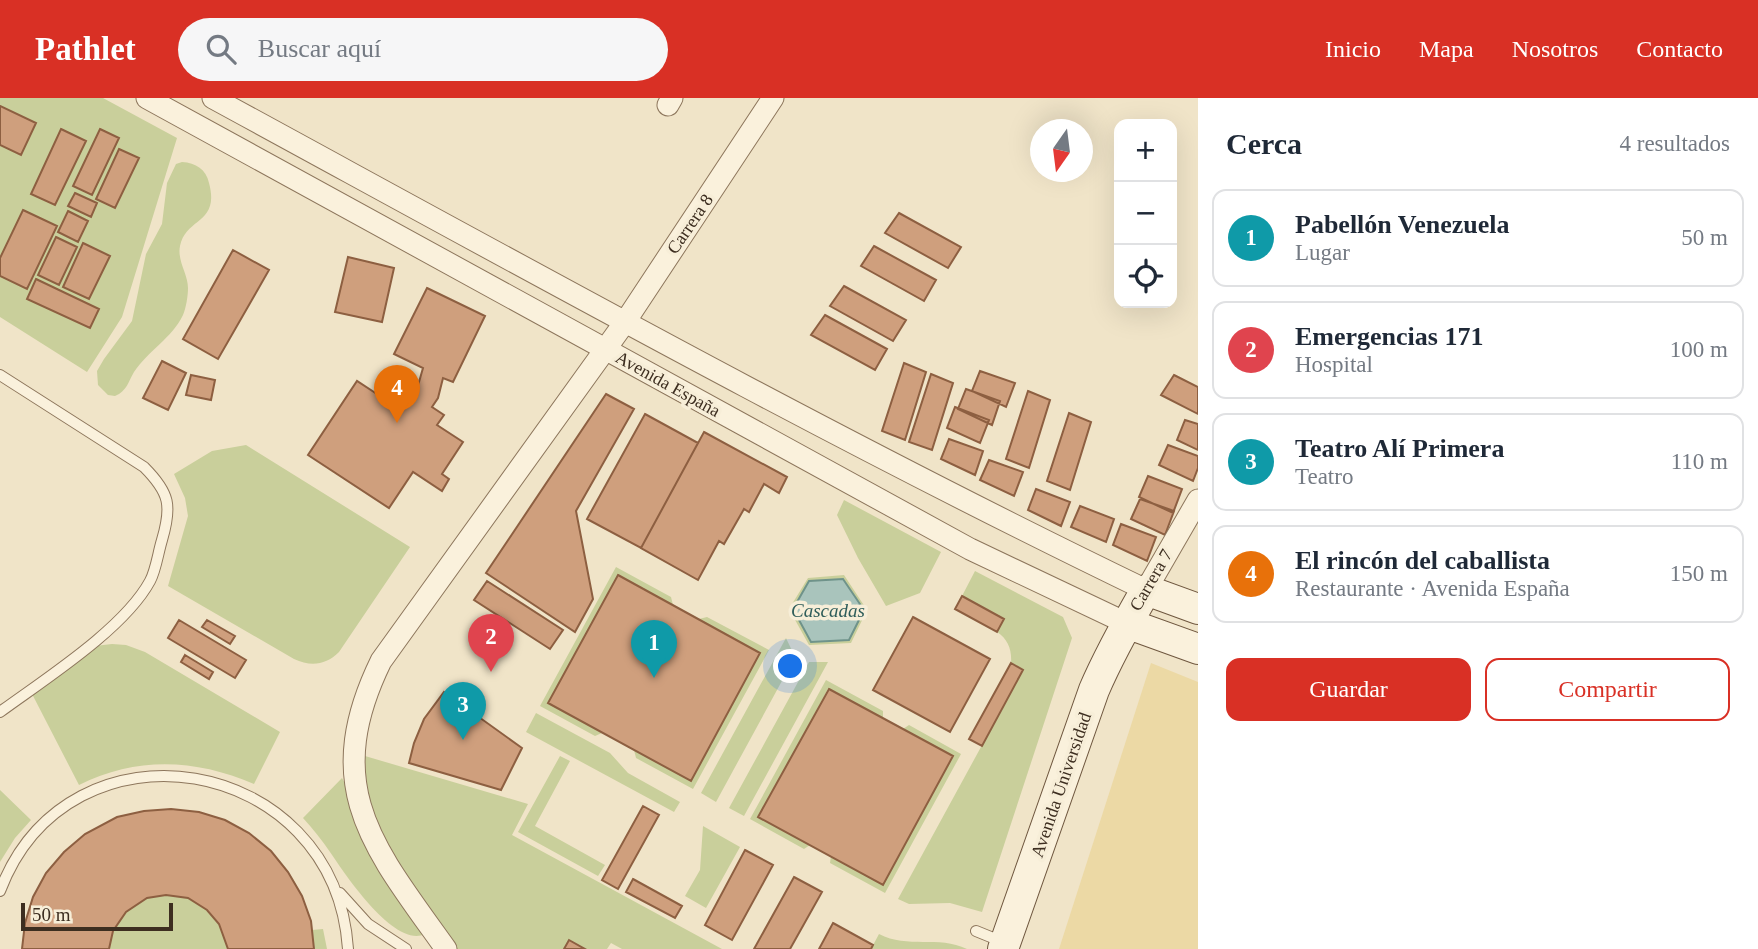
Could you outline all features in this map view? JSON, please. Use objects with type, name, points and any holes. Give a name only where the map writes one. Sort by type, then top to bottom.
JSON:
[{"type":"street","name":"Avenida España","points":[[147,98],[970,550],[1126,624],[1198,649]]},
{"type":"street","name":"Avenida España","points":[[213,98],[625,321],[1033,535],[1146,590],[1198,609]]},
{"type":"street","name":"Carrera 8","points":[[446,949],[386,865],[368,831],[355,776],[358,717],[368,686],[381,661],[625,321],[773,98]]},
{"type":"street","name":"Carrera 7","points":[[1126,624],[1198,500]]},
{"type":"street","name":"Avenida Universidad","points":[[1004,946],[1094,690],[1126,624]]},
{"type":"lane","points":[[0,375],[145,467],[164,493],[169,514],[151,580],[133,603],[91,644],[0,712]]},
{"type":"lane","points":[[0,891],[25,845],[66,807],[106,786],[138,778],[184,776],[216,782],[238,790],[268,806],[302,835],[322,862],[332,882],[343,914],[348,949]]},
{"type":"lane","points":[[332,882],[368,924],[407,949]]},
{"type":"lane","points":[[976,931],[1004,946]]},
{"type":"green space","points":[[0,98],[103,98],[177,138],[122,317],[87,372],[0,317]]},
{"type":"green space","points":[[182,162],[196,165],[203,170],[208,178],[211,196],[206,213],[183,237],[180,246],[188,288],[184,312],[173,331],[140,364],[125,389],[115,396],[108,395],[98,385],[97,371],[132,321],[146,254],[162,224],[167,183],[176,164]]},
{"type":"green space","points":[[246,445],[410,547],[339,652],[324,662],[312,664],[294,659],[168,586],[188,516],[185,498],[174,474],[212,451]]},
{"type":"green space","points":[[844,500],[941,552],[920,593],[886,606],[837,515]]},
{"type":"green space","points":[[616,567],[671,597],[673,605],[618,576],[548,703],[602,733],[595,736],[540,706]]},
{"type":"green space","points":[[975,571],[1063,617],[1072,638],[982,912],[950,903],[909,904],[898,899],[1023,670],[1011,663],[1009,645],[997,632],[1004,619],[962,596]]},
{"type":"green space","name":"Cascadas","points":[[844,575],[867,610],[851,643],[809,645],[789,609],[808,578]]},
{"type":"green space","points":[[707,617],[769,650],[693,789],[636,758],[634,750],[691,780],[760,653],[699,619]]},
{"type":"green space","points":[[786,638],[795,657],[716,802],[701,793]]},
{"type":"green space","points":[[126,645],[145,652],[280,732],[254,784],[210,770],[166,764],[123,769],[79,785],[30,690],[95,646]]},
{"type":"green space","points":[[809,662],[828,662],[744,816],[729,808]]},
{"type":"green space","points":[[826,680],[883,711],[883,718],[828,689],[759,816],[810,845],[804,849],[750,819]]},
{"type":"green space","points":[[536,713],[610,753],[628,773],[680,802],[674,812],[526,732]]},
{"type":"green space","points":[[909,725],[961,754],[885,893],[830,863],[831,856],[883,884],[953,757],[903,729]]},
{"type":"green space","points":[[365,756],[528,804],[512,835],[722,949],[622,949],[611,943],[607,949],[585,949],[569,940],[564,949],[457,949],[408,882],[382,836],[367,785]]},
{"type":"green space","points":[[560,756],[570,761],[535,826],[605,865],[598,876],[518,832]]},
{"type":"green space","points":[[342,778],[425,934],[413,936],[385,920],[358,890],[303,818]]},
{"type":"green space","points":[[0,790],[31,820],[15,838],[0,862]]},
{"type":"green space","points":[[171,809],[221,820],[263,845],[281,862],[295,882],[312,930],[323,929],[327,949],[22,949],[27,919],[37,892],[50,869],[68,849],[89,832],[114,820],[141,812]]},
{"type":"green space","points":[[703,826],[740,847],[706,908],[685,896],[700,870]]},
{"type":"green space","points":[[879,934],[901,941],[945,943],[967,949],[871,949]]},
{"type":"sand","points":[[1151,663],[1198,682],[1198,949],[1059,949]]},
{"type":"water","name":"Cascadas","points":[[843,579],[864,610],[849,640],[811,642],[793,609],[809,581]]},
{"type":"building","points":[[0,106],[36,123],[21,155],[0,145]]},
{"type":"building","points":[[61,129],[86,141],[55,205],[31,194]]},
{"type":"building","points":[[100,129],[119,138],[92,195],[73,186]]},
{"type":"building","points":[[119,149],[139,158],[115,208],[96,199]]},
{"type":"building","points":[[75,193],[97,203],[91,217],[68,206]]},
{"type":"building","points":[[23,210],[57,226],[27,289],[0,276],[0,258]]},
{"type":"building","points":[[68,211],[88,221],[78,242],[58,232]]},
{"type":"building","points":[[899,213],[961,247],[948,268],[885,233]]},
{"type":"building","points":[[56,237],[77,247],[59,285],[38,275]]},
{"type":"building","points":[[83,243],[110,256],[89,299],[63,287]]},
{"type":"building","points":[[874,246],[936,280],[924,301],[861,266]]},
{"type":"building","points":[[233,250],[269,270],[218,359],[183,339]]},
{"type":"building","points":[[348,257],[394,268],[382,322],[335,312]]},
{"type":"building","points":[[36,279],[99,309],[90,328],[27,299]]},
{"type":"building","points":[[844,286],[906,320],[893,341],[830,306]]},
{"type":"building","points":[[427,288],[485,316],[453,382],[443,378],[438,398],[432,407],[444,415],[437,425],[463,442],[442,474],[449,479],[442,491],[413,472],[389,508],[308,455],[357,381],[386,400],[397,384],[415,396],[423,368],[394,354]]},
{"type":"building","points":[[825,315],[887,349],[875,370],[811,335]]},
{"type":"building","points":[[162,361],[186,373],[168,410],[143,398]]},
{"type":"building","points":[[904,363],[926,372],[905,440],[882,431]]},
{"type":"building","points":[[980,371],[1015,383],[1006,407],[972,391]]},
{"type":"building","points":[[931,374],[953,383],[932,450],[909,442]]},
{"type":"building","points":[[191,375],[215,380],[211,400],[186,395]]},
{"type":"building","points":[[1174,375],[1198,387],[1198,414],[1161,395]]},
{"type":"building","points":[[966,389],[1000,401],[992,425],[958,409]]},
{"type":"building","points":[[1028,391],[1050,400],[1029,468],[1006,459]]},
{"type":"building","points":[[606,394],[634,409],[576,511],[593,599],[575,632],[486,573]]},
{"type":"building","points":[[955,407],[989,420],[980,443],[947,428]]},
{"type":"building","points":[[1069,413],[1091,422],[1070,490],[1047,481]]},
{"type":"building","points":[[645,414],[698,443],[641,548],[587,519]]},
{"type":"building","points":[[1185,420],[1198,424],[1198,450],[1177,440]]},
{"type":"building","points":[[704,432],[787,477],[779,493],[764,484],[749,512],[744,509],[724,544],[719,541],[698,580],[641,548]]},
{"type":"building","points":[[949,439],[983,451],[975,475],[941,459]]},
{"type":"building","points":[[1168,445],[1198,456],[1198,468],[1193,481],[1159,465]]},
{"type":"building","points":[[989,460],[1023,472],[1014,496],[980,480]]},
{"type":"building","points":[[1148,476],[1182,489],[1173,513],[1139,497]]},
{"type":"building","points":[[1036,489],[1070,502],[1061,526],[1028,510]]},
{"type":"building","points":[[1140,499],[1174,511],[1165,535],[1131,519]]},
{"type":"building","points":[[1080,506],[1114,519],[1106,542],[1071,527]]},
{"type":"building","points":[[1121,524],[1156,537],[1147,561],[1113,545]]},
{"type":"building","points":[[618,575],[760,653],[691,781],[548,703]]},
{"type":"building","points":[[487,581],[563,630],[550,649],[474,600]]},
{"type":"building","points":[[962,596],[1004,619],[997,632],[955,609]]},
{"type":"building","points":[[913,617],[990,659],[950,732],[873,690]]},
{"type":"building","points":[[179,620],[246,660],[235,678],[168,638]]},
{"type":"building","points":[[207,620],[235,636],[230,644],[202,627]]},
{"type":"building","points":[[185,655],[213,672],[209,679],[181,662]]},
{"type":"building","points":[[1011,663],[1023,670],[982,746],[969,739]]},
{"type":"building","points":[[829,689],[953,756],[883,885],[758,817]]},
{"type":"building","points":[[444,692],[522,748],[501,790],[409,763],[424,719]]},
{"type":"building","points":[[643,806],[659,815],[618,889],[602,880]]},
{"type":"building","points":[[171,809],[199,812],[225,820],[249,833],[271,851],[302,896],[311,921],[314,949],[228,949],[219,924],[207,910],[188,898],[166,895],[147,898],[126,912],[113,931],[109,949],[22,949],[25,923],[33,897],[46,873],[64,852],[85,834],[117,817]]},
{"type":"building","points":[[745,850],[773,865],[732,940],[705,925]]},
{"type":"building","points":[[794,877],[822,892],[790,949],[754,949]]},
{"type":"building","points":[[633,879],[682,906],[675,918],[626,892]]},
{"type":"building","points":[[833,923],[873,945],[871,949],[819,949]]},
{"type":"building","points":[[569,940],[585,949],[564,949]]},
{"type":"place","name":"El rincón del caballista","points":[[397,423]]},
{"type":"place","name":"Emergencias 171","points":[[491,672]]},
{"type":"place","name":"Pabellón Venezuela","points":[[654,678]]},
{"type":"place","name":"Teatro Alí Primera","points":[[463,740]]}]
